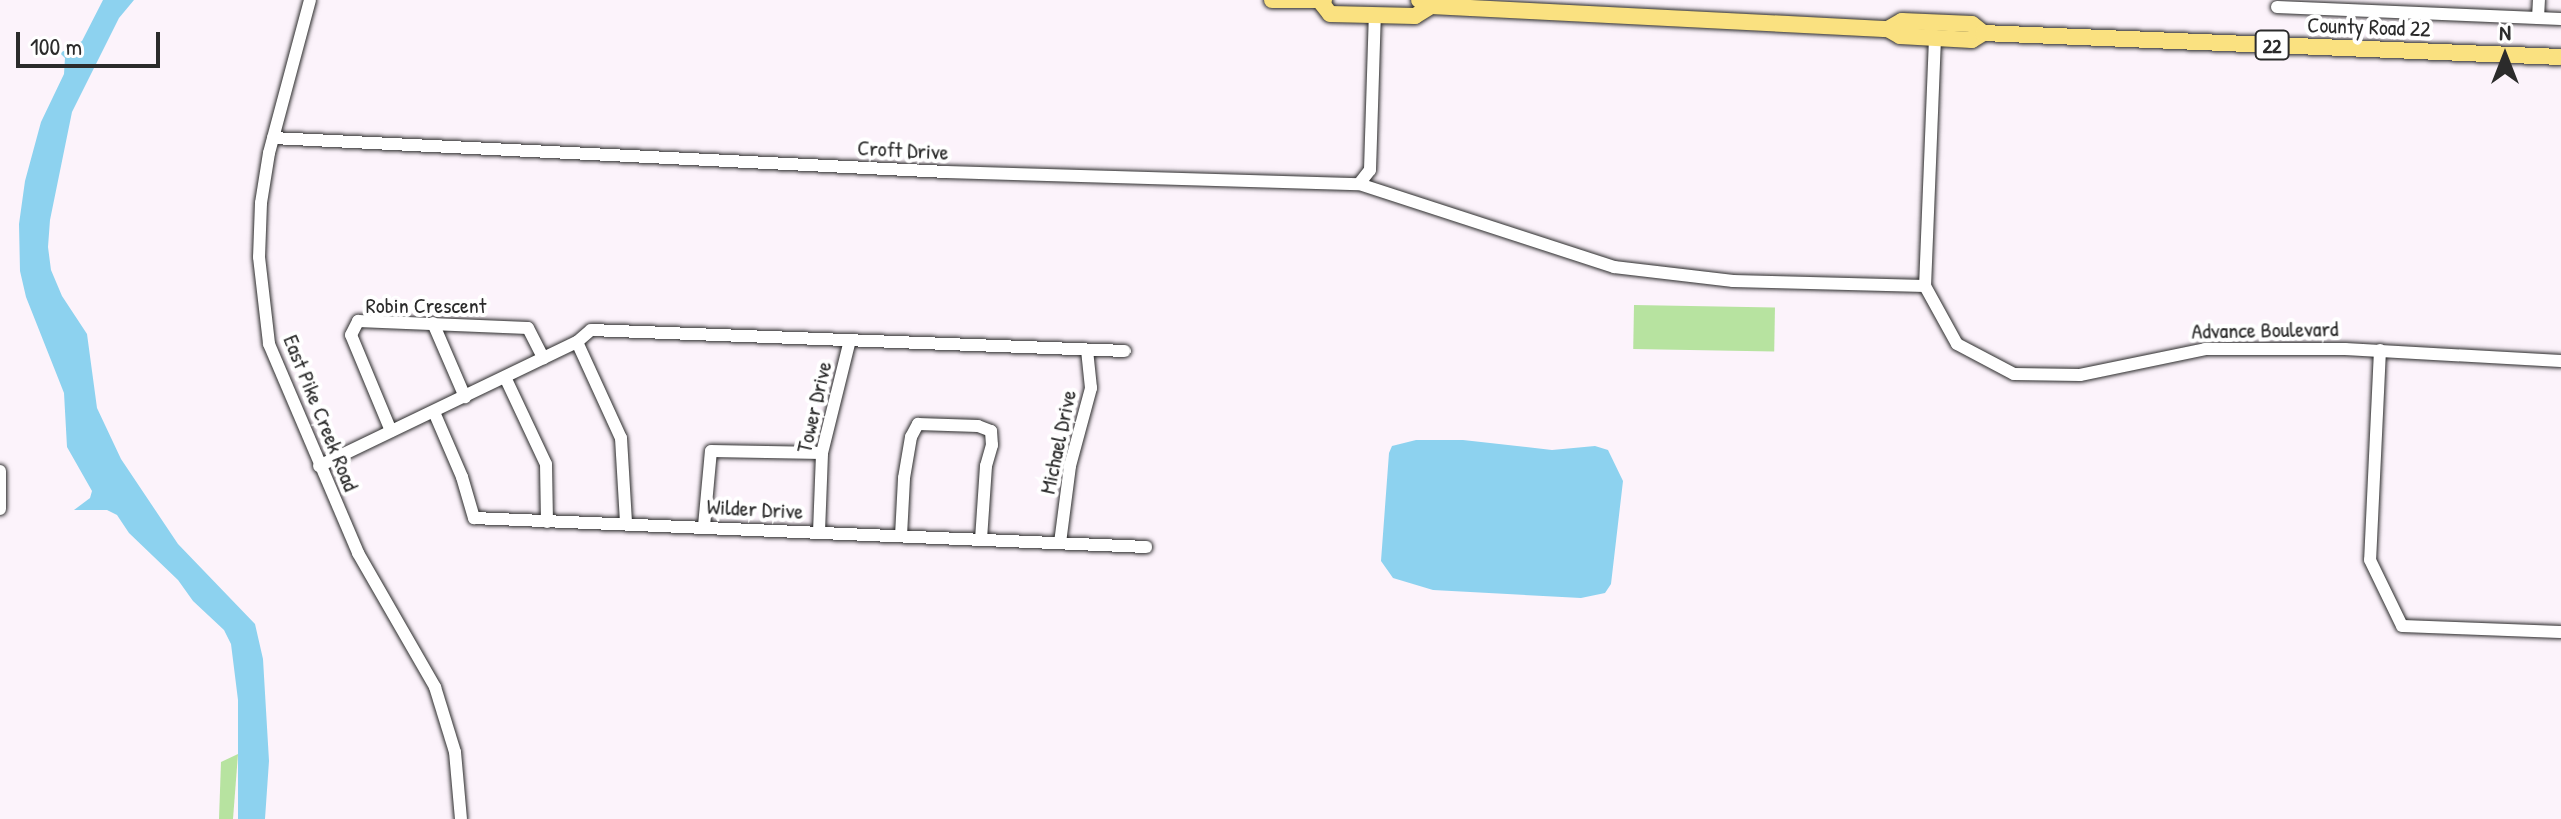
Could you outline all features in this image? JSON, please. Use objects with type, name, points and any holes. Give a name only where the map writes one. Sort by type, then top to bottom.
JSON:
[{"type":"main road","name":"County Road 22","points":[[1272,0],[1322,1],[1330,14],[1415,16],[1425,3],[1888,29],[1900,36],[1972,40],[1983,33],[2561,57]]},
{"type":"main road","name":"County Road 22","points":[[1888,29],[1902,21],[1972,24],[1983,33]]},
{"type":"street","name":"East Pike Creek Road","points":[[310,0],[273,138],[261,203],[259,257],[269,344],[358,553],[435,687],[455,752],[461,819]]},
{"type":"street","points":[[2538,18],[2539,0]]},
{"type":"street","points":[[2277,7],[2561,19]]},
{"type":"street","points":[[1359,184],[1370,170],[1375,15]]},
{"type":"street","points":[[1925,286],[1935,38]]},
{"type":"street","name":"Croft Drive","points":[[273,138],[917,171],[1359,184],[1614,267],[1733,281],[1925,286]]},
{"type":"street","name":"Advance Boulevard","points":[[1925,286],[1957,344],[2014,374],[2080,375],[2205,349],[2380,350],[2561,361]]},
{"type":"street","name":"Robin Crescent","points":[[391,431],[351,335],[358,321],[528,328],[543,358]]},
{"type":"street","points":[[433,323],[465,397]]},
{"type":"street","points":[[319,466],[577,342],[591,330],[1125,351]]},
{"type":"street","name":"Tower Drive","points":[[819,532],[822,453],[850,340]]},
{"type":"street","points":[[577,342],[621,438],[626,523]]},
{"type":"street","name":"Michael Drive","points":[[1060,543],[1070,466],[1091,388],[1087,350]]},
{"type":"street","points":[[2380,350],[2370,560],[2402,626],[2561,632]]},
{"type":"street","points":[[505,377],[546,464],[547,522]]},
{"type":"street","name":"Wilder Drive","points":[[434,412],[462,477],[474,518],[1146,547]]},
{"type":"street","points":[[901,536],[904,478],[911,437],[918,424],[978,426],[991,431],[992,445],[986,466],[981,540]]},
{"type":"street","points":[[704,526],[711,451],[822,453]]},
{"type":"street","points":[[0,471],[0,509]]},
{"type":"green space","points":[[1634,305],[1775,307],[1774,351],[1633,349]]},
{"type":"green space","points":[[238,754],[233,819],[219,819],[221,762]]},
{"type":"water","points":[[103,0],[134,0],[119,18],[72,112],[50,220],[48,247],[51,270],[62,296],[87,334],[97,408],[121,459],[178,544],[255,624],[263,659],[269,761],[265,819],[238,819],[238,700],[231,644],[224,630],[129,533],[117,515],[107,510],[74,510],[90,498],[92,491],[67,447],[64,393],[26,297],[20,271],[19,224],[25,181],[41,122],[64,74],[65,58],[60,53],[82,41]]},
{"type":"water","points":[[1416,440],[1463,440],[1552,450],[1595,446],[1608,450],[1623,481],[1611,584],[1605,593],[1581,598],[1433,590],[1393,578],[1381,561],[1389,453],[1392,446]]}]
